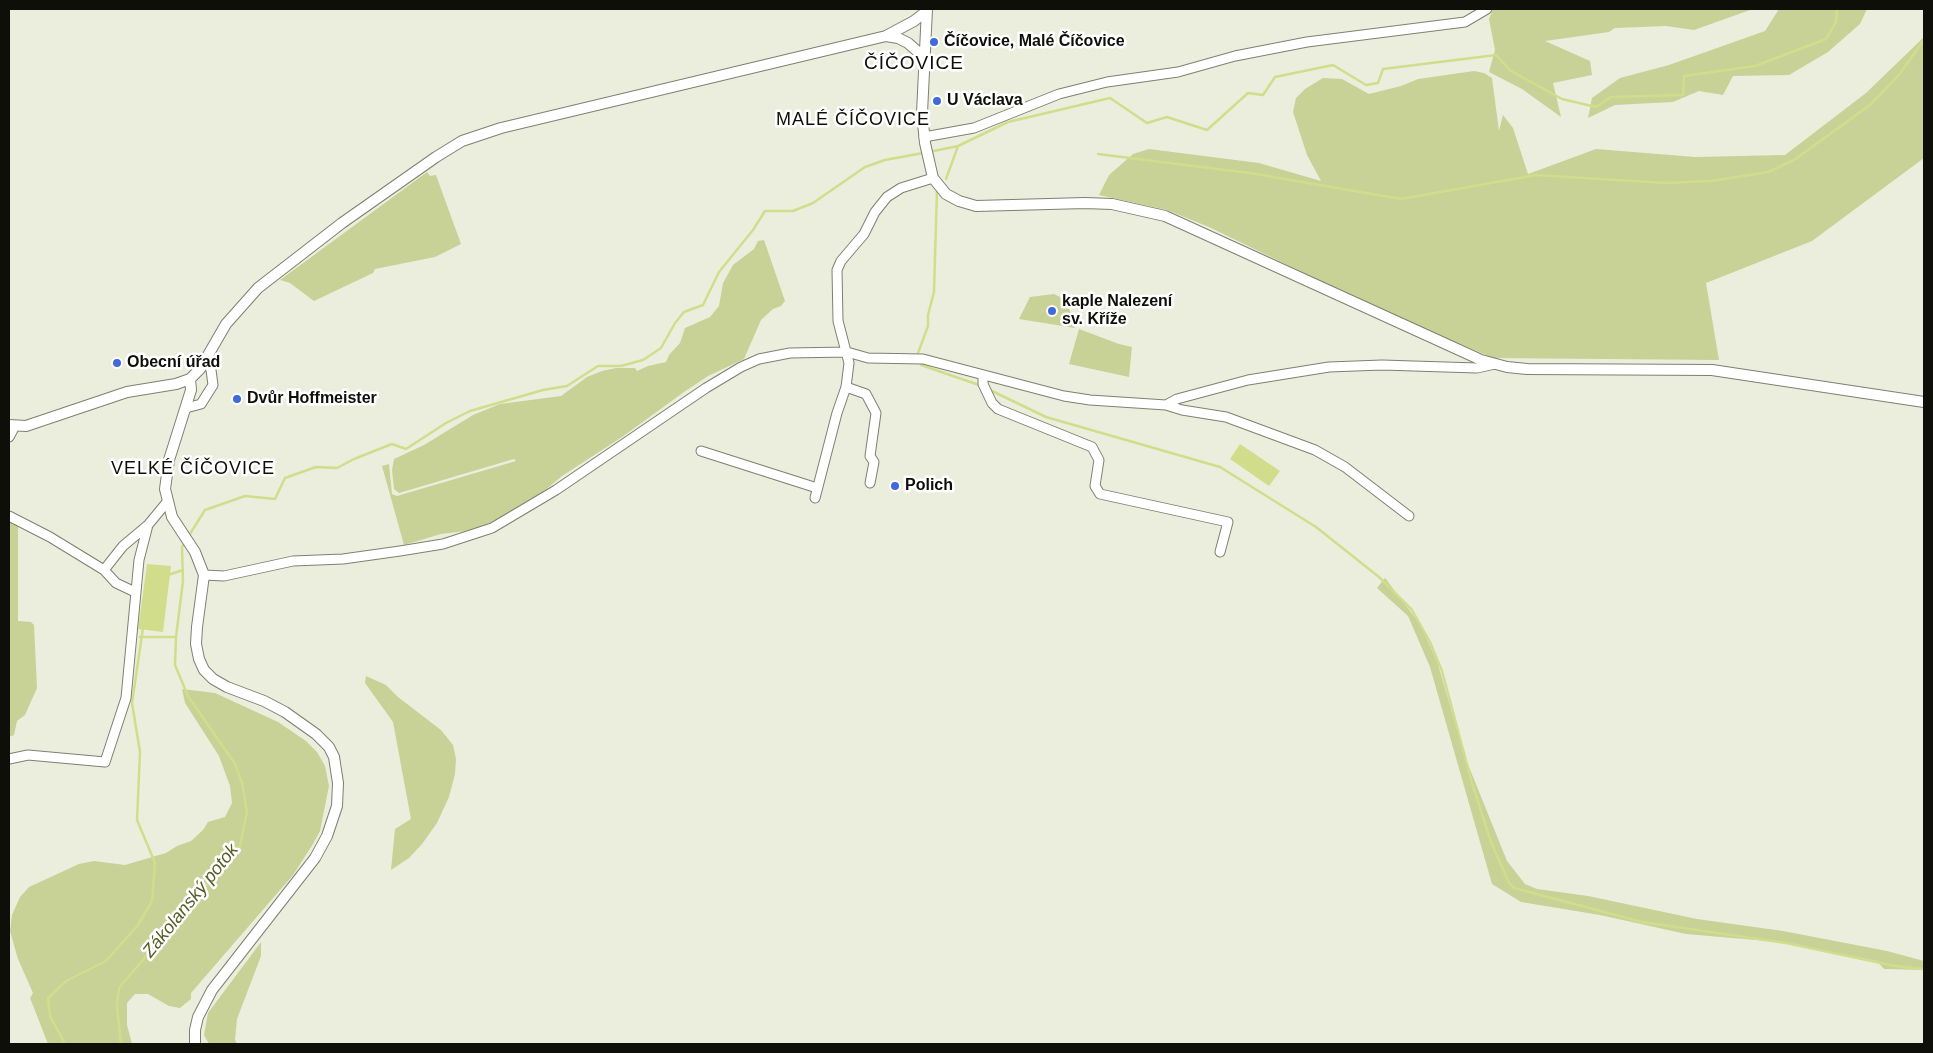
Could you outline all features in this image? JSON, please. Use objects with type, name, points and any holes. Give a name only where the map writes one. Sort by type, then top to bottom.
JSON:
[{"type":"street","points":[[924,140],[974,128],[1059,94],[1097,85],[1178,72],[1235,56],[1307,42],[1465,22],[1487,9]]},
{"type":"street","points":[[9,437],[12,426],[26,426],[37,423],[126,392],[176,384],[190,379],[200,368],[226,324],[258,288],[342,223],[462,141],[501,128],[886,36],[914,21],[927,10]]},
{"type":"street","points":[[927,10],[922,113],[924,140],[932,174],[946,194],[959,201],[976,206],[1112,204],[1165,216],[1459,350],[1495,364],[1527,368],[1712,370],[1924,402]]},
{"type":"street","points":[[886,36],[898,38],[908,44],[917,51],[924,61]]},
{"type":"street","points":[[815,498],[846,387],[849,363],[838,320],[837,280],[841,261],[864,234],[875,212],[886,197],[932,174]]},
{"type":"street","points":[[204,576],[224,576],[293,561],[343,560],[443,544],[492,528],[556,490],[706,388],[742,367],[759,359],[775,355],[847,352],[868,358],[923,359],[983,376],[1072,397],[1166,405],[1226,417],[1314,450],[1345,467],[1409,516]]},
{"type":"street","points":[[186,408],[201,404],[213,384],[211,370],[206,358]]},
{"type":"street","points":[[1166,405],[1177,398],[1248,380],[1329,367],[1382,365],[1477,368],[1495,364]]},
{"type":"street","points":[[983,376],[983,384],[992,403],[998,409],[1092,447],[1099,460],[1095,486],[1100,494],[1228,522],[1220,552]]},
{"type":"street","points":[[190,379],[191,390],[165,475],[167,502],[178,528],[194,552],[204,576],[197,627],[196,644],[199,659],[204,670],[213,679],[285,712],[316,734],[329,747],[334,758],[338,790],[337,806],[323,844],[315,858],[208,997],[198,1016],[195,1044]]},
{"type":"street","points":[[846,387],[866,394],[876,413],[870,456],[874,462],[870,483]]},
{"type":"street","points":[[701,451],[817,488]]},
{"type":"street","points":[[104,570],[123,546],[148,525],[167,502]]},
{"type":"street","points":[[9,516],[50,537],[104,570],[116,583],[135,592]]},
{"type":"street","points":[[9,759],[28,755],[105,762],[126,698],[139,560],[148,525]]},
{"type":"shaded area","points":[[1493,9],[1753,9],[1694,30],[1666,26],[1615,28],[1609,32],[1545,41],[1590,61],[1592,75],[1553,83],[1561,117],[1522,89],[1489,72],[1495,50],[1489,19]]},
{"type":"shaded area","points":[[1779,9],[1867,9],[1860,24],[1828,52],[1789,75],[1733,76],[1723,95],[1699,91],[1673,102],[1615,105],[1588,118],[1592,98],[1620,78],[1669,65],[1765,31]]},
{"type":"shaded area","points":[[1924,37],[1924,158],[1812,241],[1706,283],[1719,360],[1493,358],[1368,304],[1209,227],[1167,210],[1099,195],[1109,175],[1133,154],[1149,149],[1259,163],[1321,181],[1307,155],[1293,112],[1296,98],[1305,89],[1323,78],[1342,79],[1369,94],[1401,86],[1418,79],[1474,71],[1484,73],[1492,78],[1499,131],[1503,115],[1513,128],[1528,174],[1596,149],[1695,157],[1785,155],[1866,93]]},
{"type":"shaded area","points":[[427,172],[430,176],[436,175],[461,244],[435,257],[375,269],[373,273],[314,301],[290,283],[280,280]]},
{"type":"shaded area","points":[[764,240],[785,301],[761,320],[744,359],[708,376],[622,437],[562,476],[544,491],[505,516],[474,530],[441,534],[404,545],[382,466],[389,464],[392,494],[397,496],[516,461],[514,459],[399,493],[394,489],[392,470],[394,459],[424,445],[473,415],[500,404],[561,396],[587,377],[602,371],[616,368],[635,368],[637,371],[648,366],[666,362],[669,355],[680,343],[685,328],[710,317],[719,306],[723,283],[733,265],[754,249],[758,241]]},
{"type":"shaded area","points":[[1054,294],[1064,299],[1075,328],[1019,319],[1030,297]]},
{"type":"shaded area","points":[[1079,329],[1132,347],[1129,377],[1069,364]]},
{"type":"shaded area","points":[[1240,444],[1280,471],[1269,486],[1230,459]]},
{"type":"shaded area","points":[[9,520],[18,524],[18,621],[31,622],[34,625],[37,688],[25,715],[17,721],[14,735],[9,737]]},
{"type":"shaded area","points":[[147,564],[171,566],[163,632],[138,629]]},
{"type":"shaded area","points":[[1385,578],[1420,624],[1437,661],[1465,757],[1507,861],[1525,884],[1537,889],[1588,896],[1697,919],[1783,931],[1887,951],[1924,961],[1924,970],[1884,969],[1877,961],[1779,942],[1686,934],[1600,915],[1521,902],[1492,884],[1430,667],[1408,616],[1377,588]]},
{"type":"shaded area","points":[[366,676],[386,685],[398,697],[441,730],[453,745],[456,759],[455,774],[449,797],[437,823],[409,858],[391,870],[395,829],[411,819],[393,722],[365,683]]},
{"type":"shaded area","points":[[182,689],[215,693],[278,722],[306,741],[317,752],[325,766],[329,786],[320,831],[293,875],[191,993],[191,999],[180,1008],[169,1006],[148,994],[135,994],[127,1003],[127,1025],[132,1044],[48,1044],[30,998],[33,993],[18,959],[10,931],[12,915],[20,897],[29,887],[79,864],[94,861],[125,865],[166,853],[177,846],[191,841],[203,830],[208,822],[225,817],[232,803],[230,786],[219,756],[185,703]]},
{"type":"shaded area","points":[[261,942],[261,956],[237,1019],[235,1040],[237,1044],[209,1044],[204,1035],[208,1013]]},
{"type":"waterway","name":"Zákolanský potok","points":[[929,152],[958,146],[1008,122],[1110,98],[1147,123],[1167,117],[1207,130],[1248,93],[1263,95],[1275,77],[1333,65],[1366,85],[1378,83],[1383,69],[1496,55],[1511,71],[1562,99],[1596,107],[1611,97],[1683,95],[1684,76],[1755,66],[1826,39],[1836,22],[1837,9]]},
{"type":"waterway","points":[[1098,154],[1250,173],[1401,199],[1536,175],[1665,183],[1711,181],[1768,172],[1794,160],[1870,105],[1898,76],[1924,40]]},
{"type":"waterway","points":[[946,179],[958,146]]},
{"type":"waterway","name":"Zákolanský potok","points":[[188,537],[205,510],[245,496],[275,499],[285,478],[316,467],[337,468],[392,444],[406,449],[446,423],[470,411],[543,390],[567,386],[598,366],[621,366],[643,360],[661,348],[675,323],[684,312],[703,305],[719,272],[753,230],[765,211],[793,211],[813,203],[865,167],[885,160],[923,153]]},
{"type":"waterway","points":[[918,353],[928,326],[928,315],[934,292],[937,190]]},
{"type":"waterway","points":[[921,365],[979,385]]},
{"type":"waterway","points":[[992,391],[1046,417],[1220,467],[1316,527],[1379,577],[1412,610],[1430,642],[1442,671],[1472,783],[1491,842],[1509,883],[1514,888],[1642,922],[1786,943],[1895,966],[1924,969]]},
{"type":"waterway","name":"Zákolanský potok","points":[[121,1044],[117,1006],[119,988],[240,846],[247,812],[242,783],[235,764],[188,696],[175,665],[176,637],[183,581],[182,547],[185,542]]},
{"type":"waterway","points":[[168,575],[183,570]]},
{"type":"waterway","points":[[65,1044],[50,1016],[48,998],[66,981],[106,961],[138,925],[152,901],[155,863],[137,820],[140,752],[132,703],[143,628]]},
{"type":"waterway","points":[[140,637],[176,637]]},
{"type":"place","name":"Číčovice, Malé Číčovice","points":[[934,42]]},
{"type":"place","name":"U Václava","points":[[937,101]]},
{"type":"place","name":"kaple Nalezení sv. Kříže","points":[[1052,311]]},
{"type":"place","name":"Obecní úřad","points":[[117,363]]},
{"type":"place","name":"Dvůr Hoffmeister","points":[[237,399]]},
{"type":"place","name":"Polich","points":[[895,486]]},
{"type":"district","name":"ČÍČOVICE","points":[[914,64]]},
{"type":"district","name":"MALÉ ČÍČOVICE","points":[[853,120]]},
{"type":"district","name":"VELKÉ ČÍČOVICE","points":[[193,469]]}]
